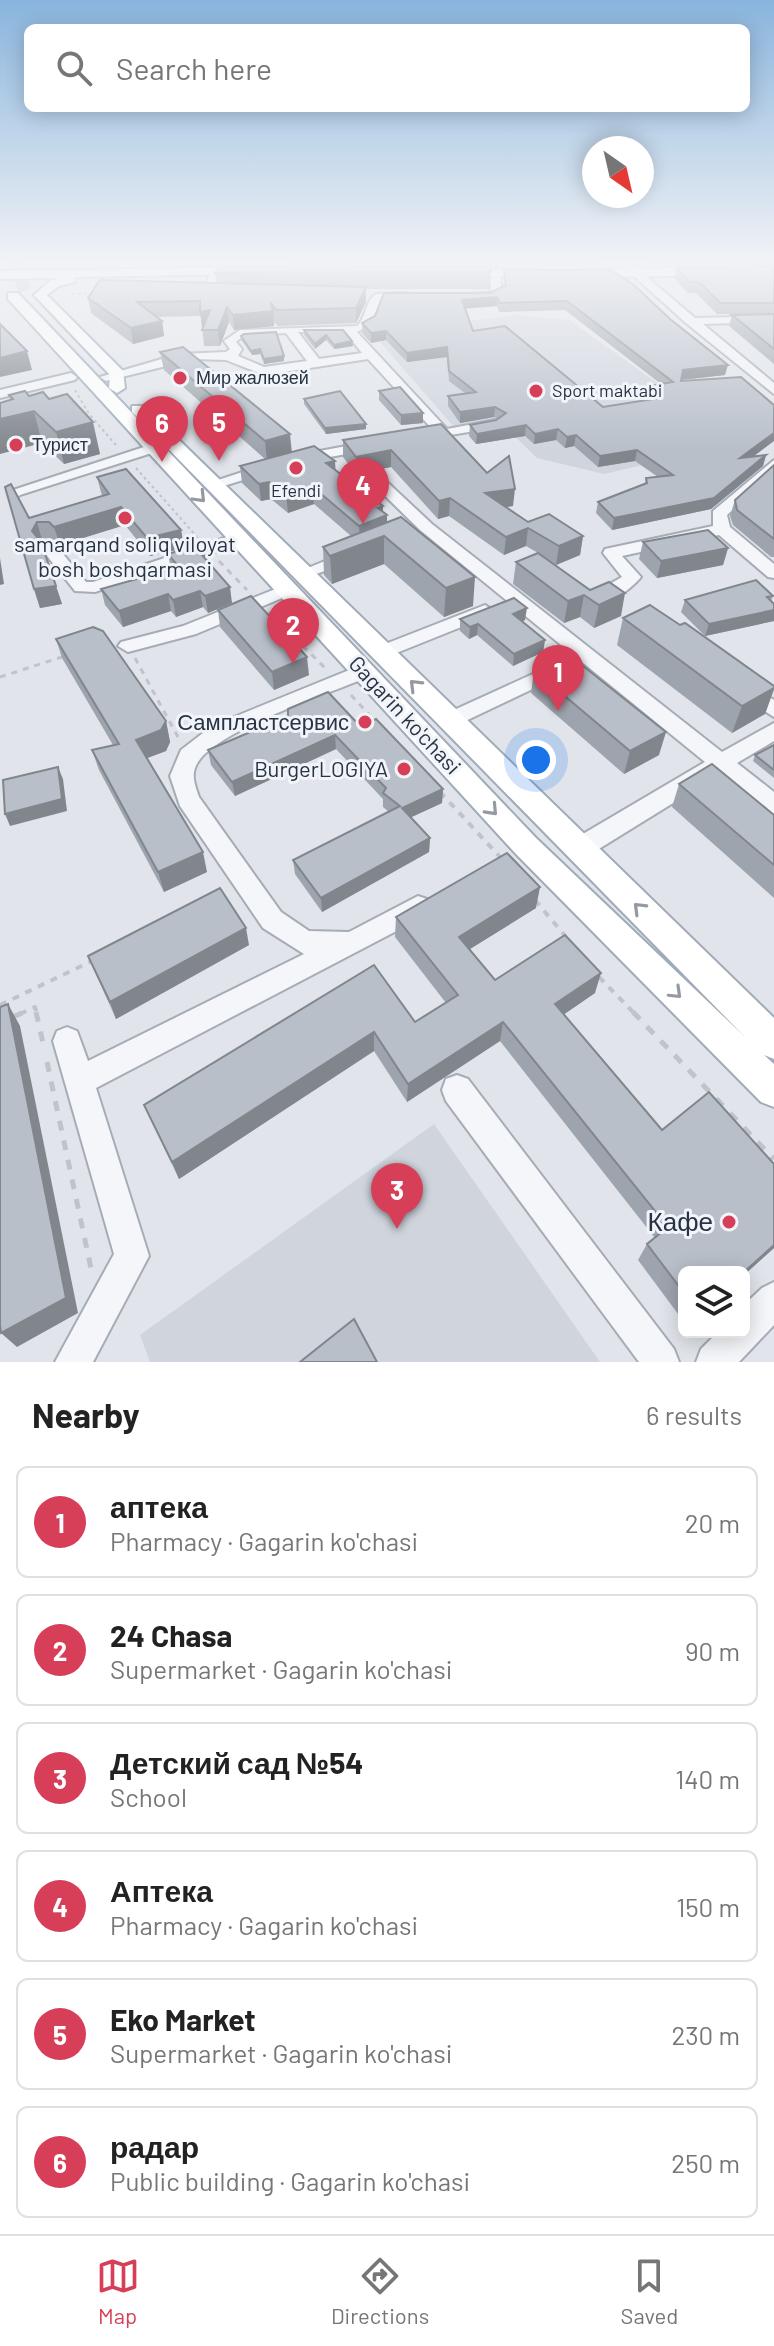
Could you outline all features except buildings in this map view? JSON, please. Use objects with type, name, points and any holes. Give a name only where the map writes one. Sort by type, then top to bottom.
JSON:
[{"type":"main road","points":[[37,324],[64,378],[110,383]]},
{"type":"main road","name":"Gagarin ko'chasi","points":[[55,324],[110,383],[214,484],[364,671],[526,846],[774,1089]]},
{"type":"main road","name":"Gagarin ko'chasi","points":[[110,383],[153,448],[239,538],[382,652],[774,1042]]},
{"type":"street","points":[[110,383],[205,355],[226,356],[234,353],[236,349],[230,341],[240,333],[289,329],[349,330],[366,324]]},
{"type":"street","points":[[693,324],[774,390]]},
{"type":"street","points":[[289,329],[316,364]]},
{"type":"street","points":[[349,330],[444,433]]},
{"type":"street","points":[[226,356],[256,371],[371,355]]},
{"type":"street","points":[[745,379],[774,377]]},
{"type":"street","points":[[0,394],[64,378]]},
{"type":"street","points":[[415,438],[495,424]]},
{"type":"street","points":[[214,484],[309,456],[386,443]]},
{"type":"street","points":[[18,491],[153,448]]},
{"type":"street","points":[[581,593],[592,601],[620,588],[632,577],[611,553],[720,522],[774,464]]},
{"type":"street","points":[[381,484],[419,529],[491,579],[774,805]]},
{"type":"street","points":[[720,522],[774,573]]},
{"type":"street","points":[[48,547],[81,587],[95,587],[239,538]]},
{"type":"street","points":[[128,646],[159,641],[205,626],[357,553]]},
{"type":"street","points":[[491,579],[515,570]]},
{"type":"street","points":[[382,652],[515,599]]},
{"type":"street","points":[[450,720],[586,655]]},
{"type":"street","points":[[355,942],[305,943],[272,920],[188,800],[181,776],[189,756],[220,731],[364,671]]},
{"type":"street","points":[[736,682],[774,710]]},
{"type":"street","points":[[580,848],[774,731]]},
{"type":"street","points":[[501,859],[526,846]]},
{"type":"street","points":[[78,1081],[355,942],[435,897]]},
{"type":"street","points":[[67,1041],[132,1256],[73,1362]]},
{"type":"street","points":[[457,1090],[661,1362]]},
{"type":"street","points":[[750,1326],[774,1300]]},
{"type":"street","points":[[714,1362],[738,1338]]},
{"type":"path","points":[[64,378],[89,414],[208,549],[378,724]]},
{"type":"path","points":[[128,646],[189,756]]},
{"type":"path","points":[[0,677],[66,655]]},
{"type":"path","points":[[439,790],[501,859]]},
{"type":"path","points":[[529,892],[567,938]]},
{"type":"path","points":[[0,1005],[108,953]]},
{"type":"path","points":[[596,973],[774,1159]]},
{"type":"path","points":[[0,1023],[35,1007],[101,1312]]},
{"type":"shaded area","name":"Sport maktabi","points":[[382,324],[574,324],[657,383],[641,399],[703,451],[604,474],[537,458],[499,421],[455,428],[380,342]]},
{"type":"shaded area","points":[[434,1124],[600,1362],[150,1362],[140,1335]]},
{"type":"place","name":"Мир жалюзей","points":[[180,378]]},
{"type":"place","name":"Sport maktabi","points":[[536,391]]},
{"type":"place","name":"Турист","points":[[16,445]]},
{"type":"place","name":"Eko Market","points":[[219,461]]},
{"type":"place","name":"радар","points":[[162,462]]},
{"type":"place","name":"Efendi","points":[[296,468]]},
{"type":"place","name":"samarqand soliq viloyat bosh boshqarmasi","points":[[125,518]]},
{"type":"place","name":"Аптека","points":[[363,524]]},
{"type":"place","name":"24 Chasa","points":[[293,664]]},
{"type":"place","name":"аптека","points":[[558,711]]},
{"type":"place","name":"Сампластсервис","points":[[365,722]]},
{"type":"place","name":"BurgerLOGIYA","points":[[404,769]]},
{"type":"place","name":"Кафе","points":[[729,1222]]},
{"type":"place","name":"Детский сад №54","points":[[397,1229]]}]
